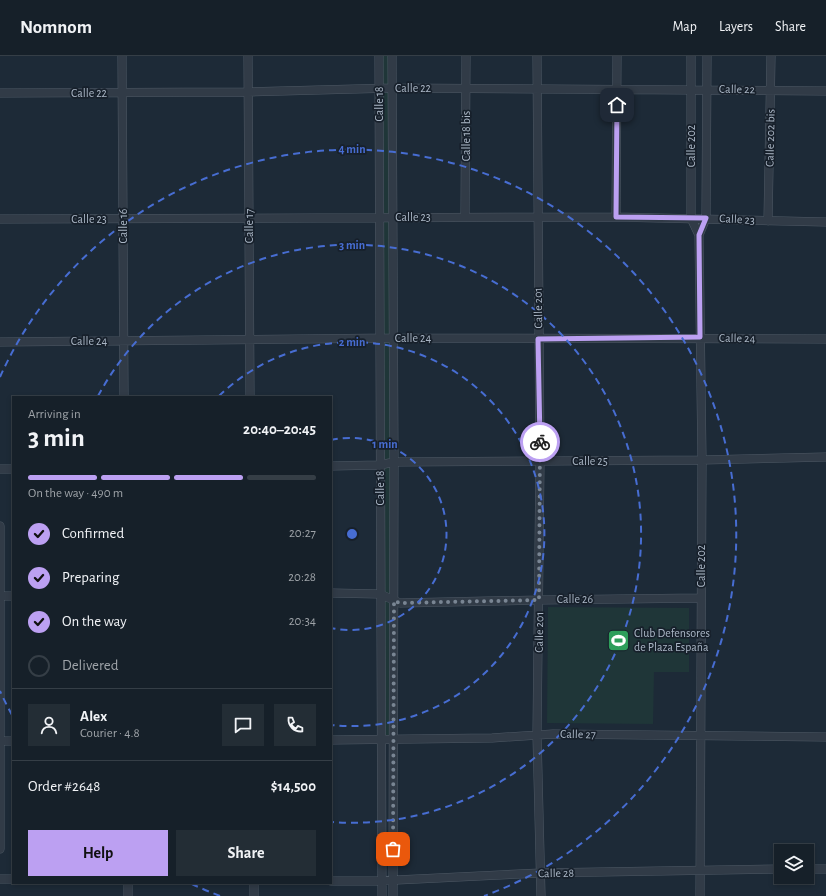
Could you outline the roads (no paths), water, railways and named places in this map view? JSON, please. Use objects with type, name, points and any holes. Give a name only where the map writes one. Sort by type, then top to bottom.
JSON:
[{"type":"street","name":"Calle 16","points":[[122,56],[124,396]]},
{"type":"street","name":"Calle 17","points":[[248,56],[250,396]]},
{"type":"street","name":"Calle 18","points":[[379,56],[378,216],[380,339],[382,896]]},
{"type":"street","name":"Calle 18","points":[[392,56],[394,338],[394,601],[392,740],[393,896]]},
{"type":"street","name":"Calle 18 bis","points":[[465,217],[466,56]]},
{"type":"street","name":"Calle 201","points":[[537,56],[540,461],[537,735],[541,896]]},
{"type":"street","points":[[616,217],[617,56]]},
{"type":"street","name":"Calle 202","points":[[691,56],[691,218],[699,235]]},
{"type":"street","name":"Calle 202","points":[[700,896],[702,460],[699,235],[706,218],[707,56]]},
{"type":"street","name":"Calle 202 bis","points":[[768,221],[771,56]]},
{"type":"street","name":"Calle 22","points":[[0,93],[248,92],[379,88],[707,89],[826,91]]},
{"type":"street","name":"Calle 23","points":[[0,219],[378,216],[706,218],[826,222]]},
{"type":"street","name":"Calle 24","points":[[0,342],[394,338],[538,339],[700,337],[826,339]]},
{"type":"street","name":"Calle 25","points":[[332,466],[380,465],[394,462],[702,460],[826,457]]},
{"type":"street","points":[[0,469],[12,469]]},
{"type":"street","points":[[0,526],[0,849]]},
{"type":"street","name":"Calle 26","points":[[332,594],[380,594],[400,603],[701,598]]},
{"type":"street","points":[[0,596],[12,596]]},
{"type":"street","name":"Calle 27","points":[[332,740],[392,740],[537,735],[826,737]]},
{"type":"street","points":[[0,741],[12,741]]},
{"type":"street","points":[[814,869],[826,869]]},
{"type":"street","name":"Calle 28","points":[[332,881],[393,881],[541,873],[774,870]]},
{"type":"street","points":[[0,879],[12,879]]},
{"type":"street","points":[[128,884],[128,896]]},
{"type":"street","points":[[254,884],[254,896]]},
{"type":"place","name":"Club Defensores de Plaza España","points":[[618,640]]}]
